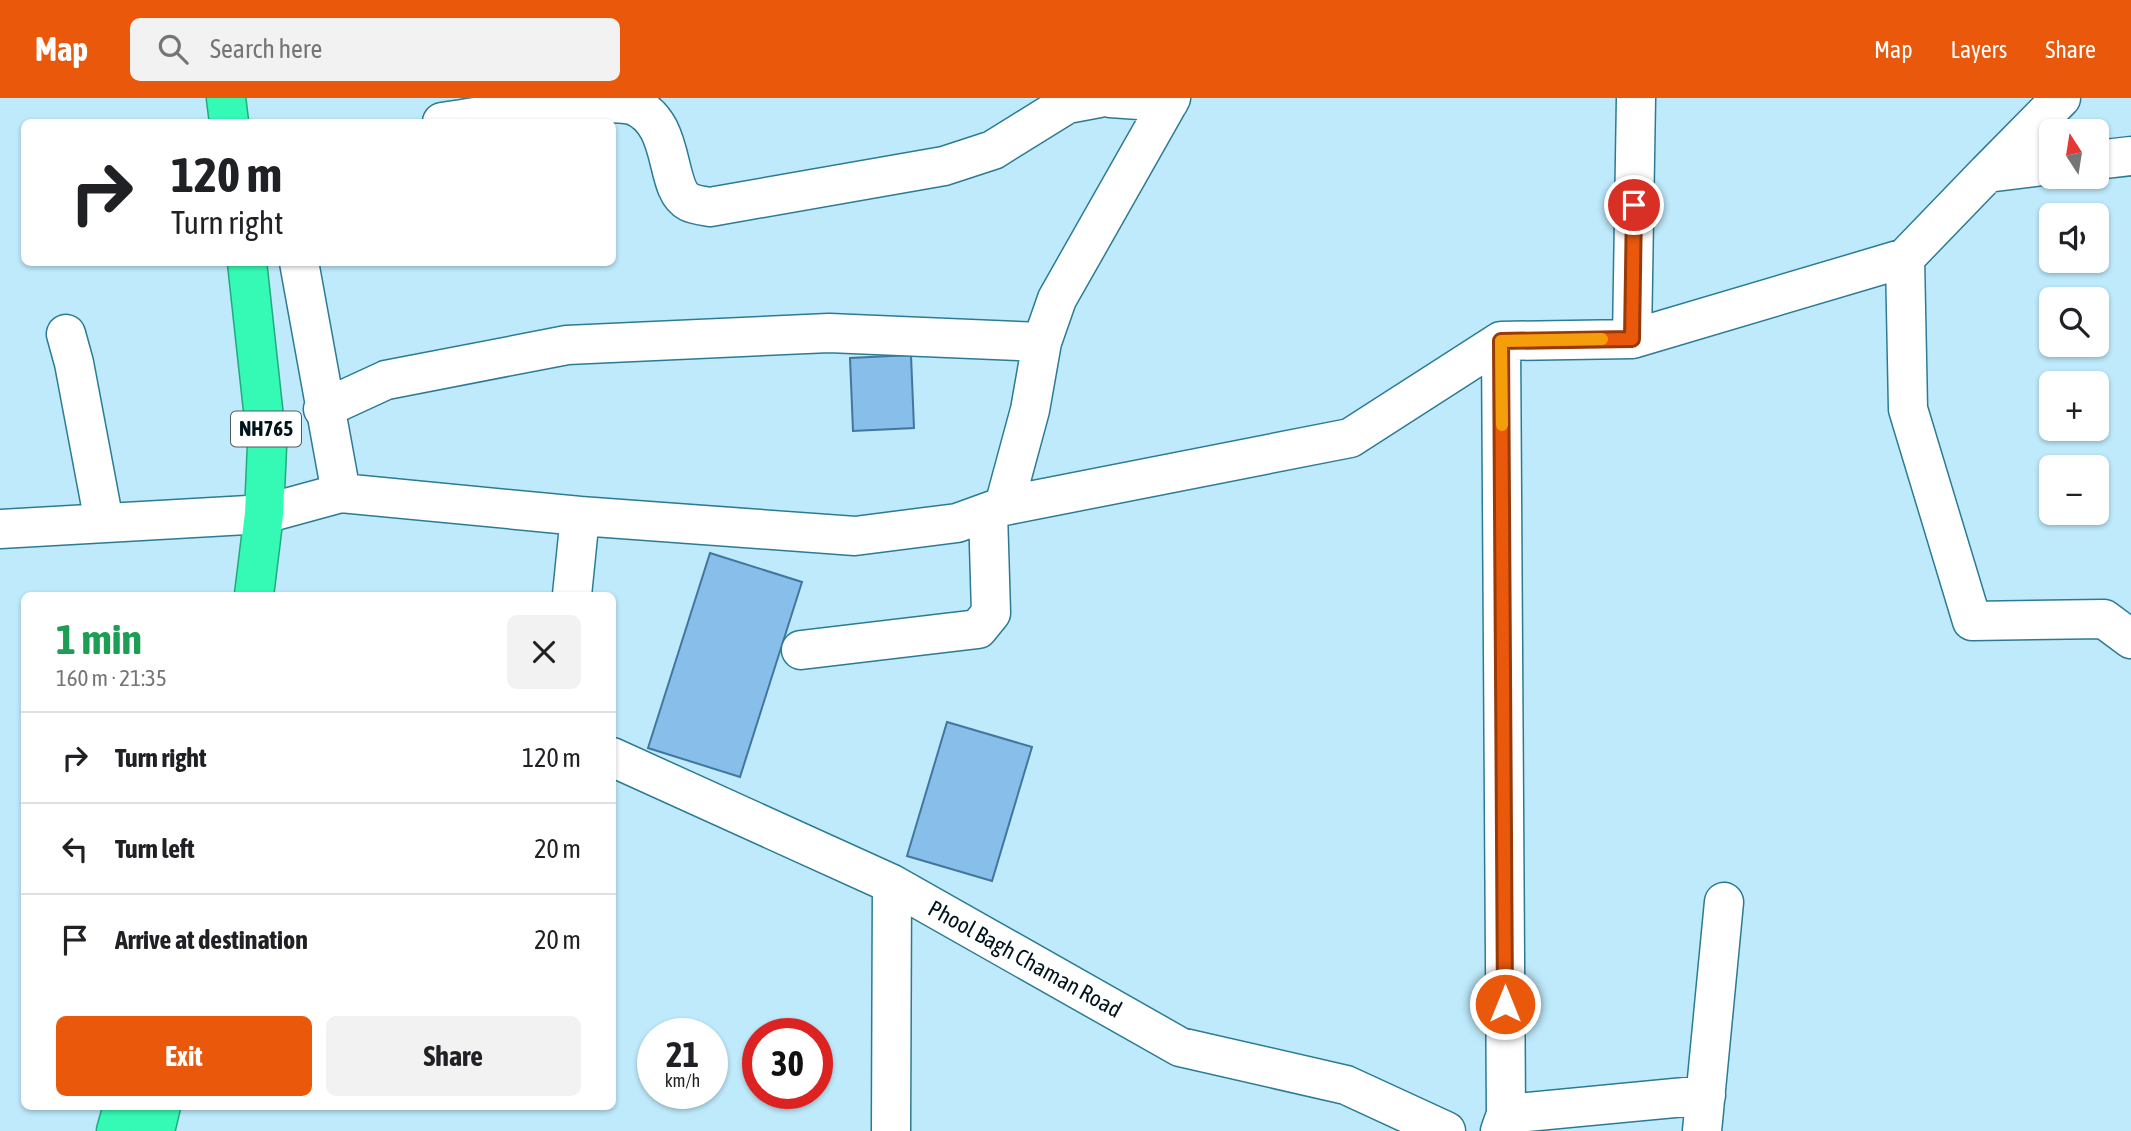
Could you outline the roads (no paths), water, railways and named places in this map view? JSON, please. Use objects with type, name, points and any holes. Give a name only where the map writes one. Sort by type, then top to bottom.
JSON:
[{"type":"highway","points":[[226,98],[229,119]]},
{"type":"highway","name":"NH765","points":[[247,266],[267,446],[264,514],[254,592]]},
{"type":"highway","points":[[116,1131],[122,1110]]},
{"type":"highway","points":[[155,1131],[160,1110]]},
{"type":"street","points":[[460,119],[583,99],[632,105],[653,118],[664,141],[680,192],[688,202],[710,207],[944,166],[993,150],[1067,104],[1099,98]]},
{"type":"street","points":[[801,650],[978,629],[991,613],[996,509],[1030,410],[1042,342],[1057,299],[1170,100],[1110,98]]},
{"type":"street","points":[[1632,339],[1636,98]]},
{"type":"street","points":[[0,529],[264,514],[341,493],[580,516],[855,536],[957,523],[996,509],[1350,438],[1501,341],[1632,339],[1905,258],[2060,98]]},
{"type":"street","points":[[2109,159],[2131,156]]},
{"type":"street","points":[[1987,173],[2039,166]]},
{"type":"street","points":[[1905,258],[1908,409],[1972,621],[2104,619],[2131,639]]},
{"type":"street","points":[[300,266],[323,409],[341,493]]},
{"type":"street","points":[[323,409],[386,380],[567,345],[829,333],[1042,342]]},
{"type":"street","points":[[66,334],[104,522]]},
{"type":"street","points":[[1501,341],[1503,1123],[1704,1113],[1724,902]]},
{"type":"street","points":[[572,592],[580,516]]},
{"type":"street","name":"Phool Bagh Chaman Road","points":[[616,759],[892,884],[1180,1047],[1346,1085],[1446,1131]]},
{"type":"street","points":[[891,1131],[892,884]]}]
